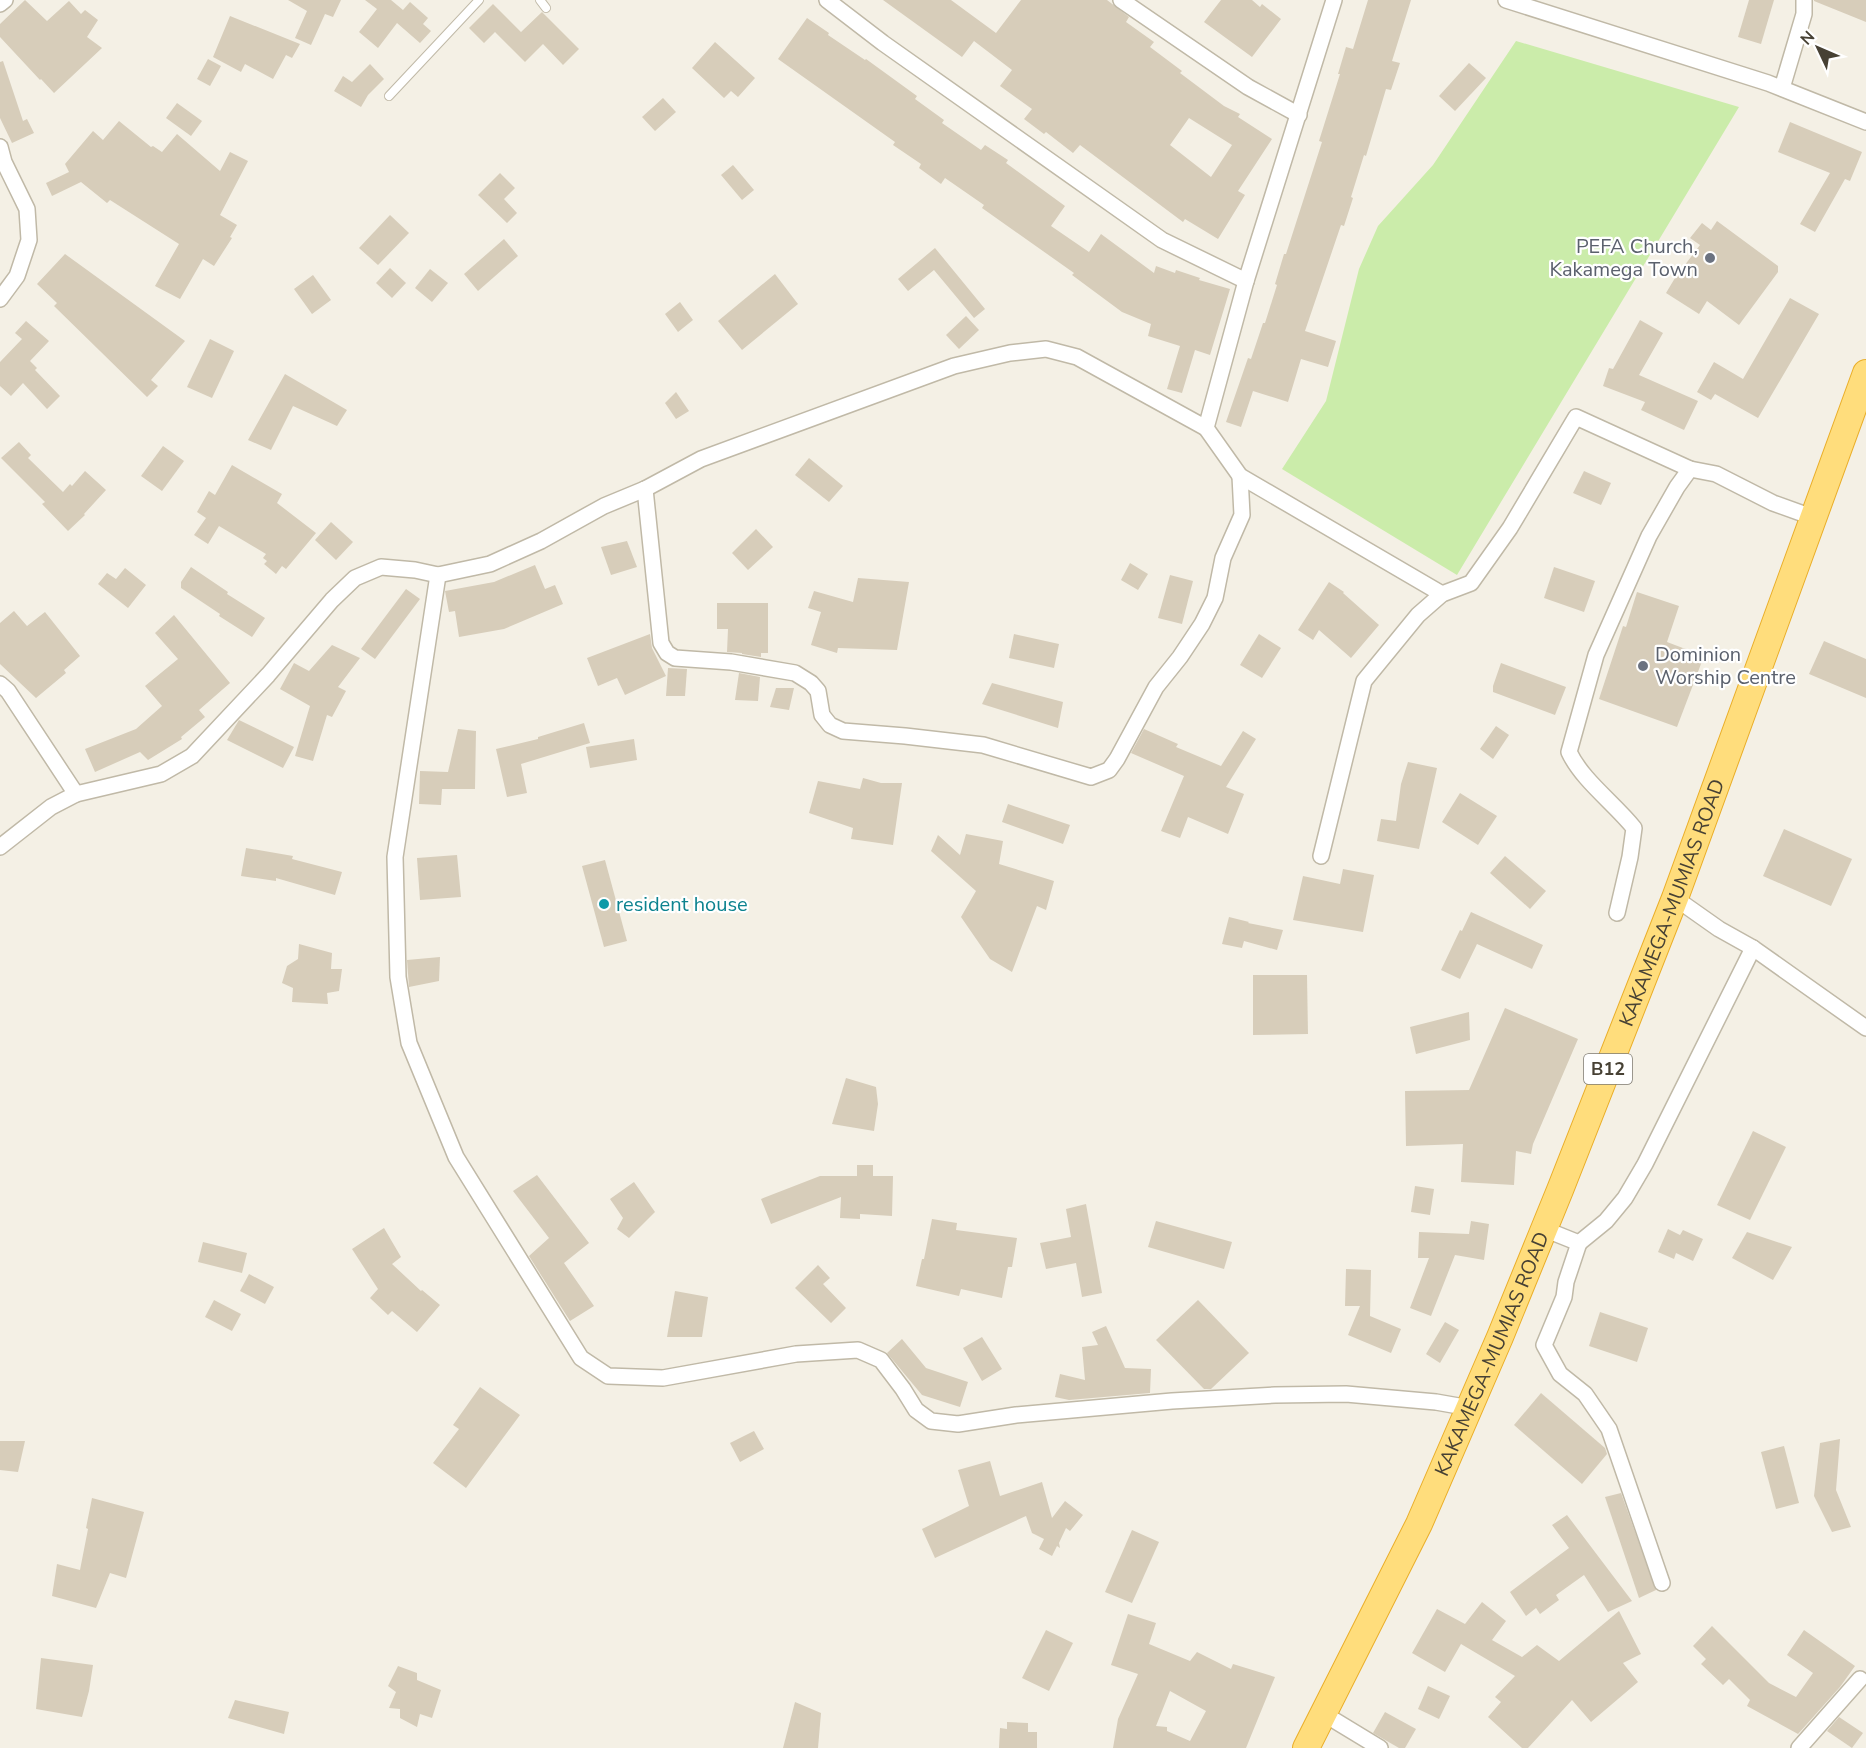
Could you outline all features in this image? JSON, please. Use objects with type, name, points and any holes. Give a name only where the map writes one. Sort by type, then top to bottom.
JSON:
[{"type":"highway","name":"KAKAMEGA-MUMIAS ROAD","points":[[1306,1748],[1419,1524],[1544,1229],[1675,898],[1866,373]]},
{"type":"street","points":[[0,4],[5,0]]},
{"type":"street","points":[[828,0],[883,43],[1162,240],[1246,281]]},
{"type":"street","points":[[1121,0],[1248,87],[1299,115]]},
{"type":"street","points":[[1206,428],[1246,281],[1334,0]]},
{"type":"street","points":[[1506,0],[1782,88],[1866,122]]},
{"type":"street","points":[[1782,88],[1804,14],[1804,0]]},
{"type":"street","points":[[0,147],[4,162],[27,209],[29,240],[17,276],[0,299]]},
{"type":"street","points":[[0,847],[51,807],[76,794],[161,774],[192,756],[268,675],[332,600],[356,578],[381,567],[438,575],[489,564],[541,541],[604,506],[645,489],[701,459],[954,366],[1010,353],[1046,349],[1077,357],[1206,428],[1239,476],[1442,594]]},
{"type":"street","points":[[1321,856],[1364,681],[1418,615],[1442,594],[1471,583],[1516,518],[1576,417],[1690,469],[1716,474],[1773,503],[1812,517]]},
{"type":"street","points":[[1617,913],[1634,828],[1617,807],[1576,768],[1569,752],[1596,655],[1649,536],[1690,469]]},
{"type":"street","points":[[645,489],[661,644],[667,653],[675,658],[731,662],[795,674],[811,683],[818,691],[822,716],[830,725],[843,731],[983,745],[1091,777],[1109,771],[1118,759],[1156,687],[1202,624],[1215,598],[1223,558],[1242,515],[1239,476]]},
{"type":"street","points":[[438,575],[395,857],[398,977],[409,1043],[456,1157],[581,1358],[608,1376],[663,1378],[795,1354],[858,1350],[881,1360],[916,1410],[931,1422],[958,1424],[1016,1415],[1172,1401],[1275,1395],[1346,1394],[1436,1402],[1470,1408]]},
{"type":"street","points":[[0,684],[8,691],[76,794]]},
{"type":"street","points":[[1675,898],[1719,929],[1753,948],[1866,1028]]},
{"type":"street","points":[[1662,1583],[1608,1429],[1585,1394],[1560,1374],[1544,1345],[1564,1297],[1566,1282],[1579,1243],[1606,1221],[1625,1198],[1645,1164],[1753,948]]},
{"type":"street","points":[[1544,1229],[1579,1243]]},
{"type":"street","points":[[1799,1748],[1860,1679]]},
{"type":"street","points":[[1324,1714],[1380,1748]]},
{"type":"lane","points":[[389,96],[479,0]]},
{"type":"lane","points":[[540,0],[546,8]]},
{"type":"green space","points":[[1516,41],[1739,107],[1457,575],[1282,469],[1326,401],[1359,269],[1378,226],[1433,165]]},
{"type":"building","points":[[25,0],[47,21],[69,1],[81,14],[85,10],[98,20],[87,37],[102,48],[54,93],[0,37],[0,24]]},
{"type":"building","points":[[288,0],[341,0],[333,17],[325,14],[311,45],[295,38],[307,11]]},
{"type":"building","points":[[365,0],[391,0],[403,10],[410,2],[428,18],[423,24],[431,31],[420,43],[397,23],[378,48],[359,32],[377,9]]},
{"type":"building","points":[[883,0],[951,0],[996,33],[1021,0],[1107,0],[1129,17],[1126,22],[1154,42],[1150,47],[1182,71],[1180,73],[1224,106],[1240,114],[1238,117],[1272,139],[1238,191],[1245,195],[1218,239],[1185,219],[1183,222],[1080,145],[1073,153],[1046,132],[1044,134],[1024,119],[1032,109],[1000,86],[1012,70],[974,41],[962,57]],"holes":[[[1189,118],[1232,145],[1211,177],[1170,145]]]},
{"type":"building","points":[[1221,0],[1252,0],[1260,7],[1262,4],[1281,19],[1252,57],[1204,22]]},
{"type":"building","points":[[1368,0],[1411,0],[1392,61],[1400,63],[1391,90],[1386,89],[1351,197],[1353,198],[1344,226],[1341,225],[1305,331],[1336,341],[1328,367],[1301,359],[1288,402],[1253,391],[1241,427],[1226,422],[1248,358],[1251,359],[1263,323],[1265,323],[1284,254],[1286,254],[1322,142],[1319,141],[1346,47],[1353,49]]},
{"type":"building","points":[[1749,0],[1774,0],[1761,44],[1738,37]]},
{"type":"building","points":[[1866,0],[1866,22],[1814,1]]},
{"type":"building","points":[[493,4],[521,32],[542,12],[579,49],[563,65],[543,44],[525,62],[495,32],[484,43],[469,28]]},
{"type":"building","points":[[230,16],[300,44],[292,58],[286,55],[273,79],[245,64],[241,72],[213,57]]},
{"type":"building","points":[[807,18],[917,96],[915,99],[944,120],[942,123],[981,150],[985,145],[1008,160],[1006,163],[1065,206],[1051,226],[1089,252],[1101,234],[1154,273],[1156,266],[1175,273],[1176,270],[1230,289],[1210,355],[1195,350],[1182,393],[1167,389],[1180,346],[1148,336],[1151,324],[1122,312],[1072,275],[1074,273],[982,208],[984,205],[945,178],[941,184],[919,168],[921,164],[893,145],[895,142],[778,59]]},
{"type":"building","points":[[715,42],[755,78],[738,97],[731,91],[724,98],[692,68]]},
{"type":"building","points":[[208,59],[221,66],[210,86],[197,79]]},
{"type":"building","points":[[3,61],[23,121],[27,119],[34,133],[12,143],[0,118],[0,62]]},
{"type":"building","points":[[1469,63],[1486,78],[1455,111],[1439,96]]},
{"type":"building","points":[[370,64],[384,79],[368,95],[361,107],[334,91],[343,76],[352,82]]},
{"type":"building","points":[[663,98],[676,112],[655,131],[642,117]]},
{"type":"building","points":[[177,103],[202,121],[191,136],[166,118]]},
{"type":"building","points":[[119,121],[151,147],[162,152],[177,134],[220,171],[230,152],[248,161],[220,215],[237,225],[230,237],[232,238],[214,266],[203,259],[180,299],[155,286],[179,244],[110,200],[107,203],[81,182],[52,196],[46,183],[69,172],[65,164],[93,131],[103,140]]},
{"type":"building","points":[[1790,122],[1862,152],[1850,181],[1845,179],[1815,232],[1800,224],[1830,173],[1778,152]]},
{"type":"building","points":[[733,165],[754,190],[742,200],[721,175]]},
{"type":"building","points":[[500,173],[515,188],[504,199],[517,213],[507,223],[478,195]]},
{"type":"building","points":[[390,215],[409,233],[378,265],[359,248]]},
{"type":"building","points":[[1717,221],[1778,266],[1778,272],[1739,325],[1707,301],[1699,314],[1666,293],[1700,245],[1690,238],[1702,223],[1711,230]]},
{"type":"building","points":[[504,239],[518,256],[478,291],[464,274]]},
{"type":"building","points":[[935,248],[985,309],[974,318],[934,270],[908,291],[898,279]]},
{"type":"building","points":[[65,254],[185,341],[151,380],[158,386],[147,397],[54,306],[57,303],[37,284]]},
{"type":"building","points":[[390,268],[406,283],[392,298],[376,283]]},
{"type":"building","points":[[430,269],[448,283],[432,302],[415,288]]},
{"type":"building","points":[[775,274],[798,304],[742,350],[718,321]]},
{"type":"building","points":[[313,275],[331,300],[312,314],[294,289]]},
{"type":"building","points":[[1790,298],[1819,314],[1758,418],[1715,394],[1711,400],[1697,392],[1714,362],[1743,379]]},
{"type":"building","points":[[680,302],[693,320],[678,332],[665,314]]},
{"type":"building","points":[[966,316],[979,330],[959,349],[946,335]]},
{"type":"building","points":[[1640,320],[1663,333],[1639,375],[1698,401],[1684,430],[1641,410],[1645,402],[1603,386],[1609,368],[1613,369]]},
{"type":"building","points":[[26,321],[49,341],[30,361],[37,368],[35,370],[60,396],[47,409],[23,383],[11,396],[0,386],[0,362],[22,339],[15,333]]},
{"type":"building","points":[[210,339],[234,351],[212,398],[187,387]]},
{"type":"building","points":[[285,374],[347,410],[337,426],[293,406],[271,450],[248,440]]},
{"type":"building","points":[[676,392],[689,411],[676,419],[665,403]]},
{"type":"building","points":[[19,442],[31,455],[28,458],[63,492],[70,484],[72,486],[85,471],[106,490],[68,531],[42,504],[45,502],[1,458]]},
{"type":"building","points":[[163,446],[184,461],[162,491],[141,476]]},
{"type":"building","points":[[809,458],[843,486],[829,502],[795,475]]},
{"type":"building","points":[[232,465],[282,494],[277,503],[316,533],[286,569],[282,566],[276,574],[264,564],[267,561],[263,558],[266,554],[219,526],[208,544],[194,535],[206,518],[197,512],[209,491],[215,495]]},
{"type":"building","points":[[1584,471],[1611,483],[1601,505],[1573,493]]},
{"type":"building","points":[[331,522],[353,542],[336,560],[315,540]]},
{"type":"building","points":[[756,529],[773,547],[748,570],[732,553]]},
{"type":"building","points":[[627,541],[637,567],[611,575],[601,547]]},
{"type":"building","points":[[1130,563],[1148,574],[1138,590],[1121,580]]},
{"type":"building","points":[[535,565],[545,589],[555,585],[563,604],[504,629],[459,637],[455,611],[449,612],[445,591],[494,582]]},
{"type":"building","points":[[191,567],[228,592],[227,594],[265,618],[252,637],[181,588],[181,582]]},
{"type":"building","points":[[1554,567],[1595,581],[1584,612],[1544,598]]},
{"type":"building","points":[[125,568],[146,585],[128,608],[98,584],[107,573],[116,579]]},
{"type":"building","points":[[1170,575],[1193,581],[1182,624],[1158,618]]},
{"type":"building","points":[[858,578],[909,582],[897,650],[838,648],[837,653],[811,645],[821,612],[808,608],[814,591],[853,602]]},
{"type":"building","points":[[1329,582],[1344,592],[1379,625],[1351,658],[1319,630],[1313,640],[1298,630]]},
{"type":"building","points":[[406,589],[420,599],[375,659],[361,649]]},
{"type":"building","points":[[1637,592],[1679,606],[1667,642],[1704,656],[1677,727],[1599,699],[1623,626],[1626,627]]},
{"type":"building","points":[[717,603],[768,603],[768,653],[761,653],[761,657],[727,652],[728,629],[717,629]]},
{"type":"building","points":[[14,611],[27,626],[45,612],[80,656],[64,670],[66,673],[36,698],[0,664],[0,623]]},
{"type":"building","points":[[174,615],[230,683],[199,710],[205,717],[181,737],[182,739],[148,760],[140,752],[95,772],[85,749],[136,729],[162,706],[145,686],[178,659],[155,633]]},
{"type":"building","points":[[650,634],[652,648],[666,676],[625,695],[617,678],[598,686],[587,658]]},
{"type":"building","points":[[1014,634],[1059,644],[1054,668],[1009,658]]},
{"type":"building","points":[[1259,634],[1281,648],[1262,678],[1240,665]]},
{"type":"building","points":[[1824,641],[1866,659],[1866,698],[1809,674]]},
{"type":"building","points":[[332,645],[360,658],[338,687],[346,691],[332,717],[327,715],[313,761],[295,756],[310,706],[280,689],[294,663],[309,671]]},
{"type":"building","points":[[1501,663],[1566,687],[1555,715],[1493,692]]},
{"type":"building","points":[[668,668],[687,669],[685,696],[666,696]]},
{"type":"building","points":[[739,673],[760,677],[758,701],[735,700]]},
{"type":"building","points":[[992,683],[1063,702],[1058,728],[982,704]]},
{"type":"building","points":[[776,688],[794,688],[789,710],[770,707]]},
{"type":"building","points":[[239,720],[294,747],[283,768],[227,740]]},
{"type":"building","points":[[584,723],[590,743],[521,764],[527,793],[507,797],[496,749],[538,739],[538,737]]},
{"type":"building","points":[[1496,726],[1509,735],[1493,759],[1480,749]]},
{"type":"building","points":[[458,729],[476,731],[475,789],[442,789],[441,805],[419,804],[420,771],[448,772]]},
{"type":"building","points":[[1144,729],[1178,744],[1176,747],[1221,766],[1243,731],[1256,739],[1226,787],[1244,794],[1228,834],[1188,817],[1180,838],[1161,831],[1184,776],[1131,753]]},
{"type":"building","points":[[634,739],[637,760],[590,768],[586,747]]},
{"type":"building","points":[[1408,762],[1437,768],[1419,849],[1377,841],[1381,819],[1396,821],[1401,784]]},
{"type":"building","points":[[863,778],[881,783],[902,783],[893,845],[851,839],[853,828],[809,813],[818,781],[860,789]]},
{"type":"building","points":[[1460,793],[1497,816],[1478,845],[1442,822]]},
{"type":"building","points":[[1008,804],[1070,825],[1063,844],[1002,822]]},
{"type":"building","points":[[1784,829],[1852,859],[1831,906],[1763,876]]},
{"type":"building","points":[[966,834],[1003,841],[999,864],[1054,881],[1046,910],[1037,906],[1012,972],[990,959],[961,917],[976,891],[931,851],[938,835],[960,855]]},
{"type":"building","points":[[246,848],[293,856],[292,859],[342,872],[335,895],[276,878],[276,881],[241,876]]},
{"type":"building","points":[[457,855],[461,897],[420,900],[417,858]]},
{"type":"building","points":[[1505,856],[1546,891],[1530,909],[1490,873]]},
{"type":"building","name":"resident house","points":[[605,860],[627,941],[604,947],[582,866]]},
{"type":"building","points":[[1343,869],[1374,875],[1363,932],[1293,920],[1303,876],[1340,884]]},
{"type":"building","points":[[1471,912],[1543,945],[1532,969],[1477,944],[1460,979],[1441,970]]},
{"type":"building","points":[[1229,917],[1283,930],[1277,950],[1244,941],[1242,948],[1222,944]]},
{"type":"building","points":[[299,944],[332,953],[331,969],[342,969],[339,991],[327,993],[328,1004],[292,1002],[293,988],[282,983],[287,966],[298,959]]},
{"type":"building","points":[[440,957],[439,981],[409,987],[407,960]]},
{"type":"building","points":[[1253,975],[1307,975],[1308,1034],[1253,1035]]},
{"type":"building","points":[[1505,1008],[1578,1039],[1533,1144],[1531,1154],[1516,1151],[1514,1185],[1461,1182],[1463,1144],[1406,1146],[1405,1091],[1469,1090]]},
{"type":"building","points":[[1469,1012],[1470,1040],[1416,1054],[1410,1027]]},
{"type":"building","points":[[846,1078],[876,1087],[878,1104],[874,1131],[832,1124]]},
{"type":"building","points":[[1753,1131],[1786,1147],[1750,1220],[1717,1205]]},
{"type":"building","points":[[857,1165],[873,1165],[873,1176],[893,1176],[892,1216],[860,1214],[860,1219],[840,1218],[841,1197],[771,1224],[761,1199],[820,1176],[857,1176]]},
{"type":"building","points":[[537,1175],[589,1243],[564,1263],[594,1306],[570,1321],[529,1256],[549,1238],[513,1191]]},
{"type":"building","points":[[634,1182],[655,1212],[629,1238],[617,1229],[623,1218],[610,1199]]},
{"type":"building","points":[[1415,1186],[1434,1189],[1430,1215],[1411,1212]]},
{"type":"building","points":[[1086,1204],[1102,1293],[1082,1297],[1076,1263],[1046,1269],[1040,1243],[1071,1237],[1066,1209]]},
{"type":"building","points":[[932,1219],[957,1223],[956,1230],[1017,1238],[1012,1267],[1008,1267],[1002,1298],[961,1289],[959,1296],[916,1286]]},
{"type":"building","points":[[1156,1221],[1232,1242],[1224,1269],[1148,1247]]},
{"type":"building","points":[[1471,1221],[1489,1224],[1484,1260],[1455,1255],[1431,1316],[1410,1308],[1429,1258],[1418,1258],[1419,1232],[1469,1234]]},
{"type":"building","points":[[384,1228],[401,1257],[392,1264],[440,1305],[417,1332],[392,1311],[388,1315],[370,1298],[378,1289],[352,1249]]},
{"type":"building","points":[[1668,1229],[1680,1235],[1683,1230],[1703,1239],[1693,1261],[1676,1253],[1674,1259],[1658,1252]]},
{"type":"building","points":[[1747,1232],[1792,1247],[1773,1280],[1732,1258]]},
{"type":"building","points":[[203,1242],[247,1253],[242,1273],[198,1262]]},
{"type":"building","points":[[818,1265],[830,1278],[823,1284],[846,1308],[831,1323],[795,1288]]},
{"type":"building","points":[[1346,1269],[1371,1270],[1370,1316],[1401,1329],[1391,1353],[1348,1335],[1360,1306],[1345,1306]]},
{"type":"building","points":[[249,1274],[274,1287],[265,1304],[240,1291]]},
{"type":"building","points":[[675,1291],[708,1297],[702,1337],[667,1337]]},
{"type":"building","points":[[214,1300],[241,1314],[232,1331],[205,1317]]},
{"type":"building","points":[[1198,1300],[1249,1353],[1211,1389],[1204,1389],[1156,1340]]},
{"type":"building","points":[[1600,1312],[1648,1328],[1637,1362],[1589,1346]]},
{"type":"building","points":[[1445,1322],[1459,1330],[1440,1363],[1426,1354]]},
{"type":"building","points":[[1106,1326],[1125,1368],[1151,1369],[1150,1393],[1069,1400],[1055,1397],[1060,1374],[1085,1380],[1082,1347],[1098,1345],[1092,1332]]},
{"type":"building","points":[[982,1337],[1002,1369],[982,1381],[963,1348]]},
{"type":"building","points":[[902,1339],[926,1368],[968,1382],[960,1407],[922,1395],[887,1353]]},
{"type":"building","points":[[480,1387],[520,1415],[466,1488],[433,1463],[459,1429],[453,1425]]},
{"type":"building","points":[[1541,1393],[1605,1448],[1607,1454],[1582,1484],[1514,1425]]},
{"type":"building","points":[[754,1431],[764,1449],[740,1462],[730,1443]]},
{"type":"building","points":[[1840,1439],[1836,1490],[1851,1527],[1832,1532],[1814,1496],[1820,1443]]},
{"type":"building","points":[[0,1441],[25,1441],[18,1472],[0,1470]]},
{"type":"building","points":[[1784,1446],[1799,1503],[1776,1509],[1761,1452]]},
{"type":"building","points":[[990,1461],[1000,1496],[1042,1482],[1052,1518],[1065,1501],[1083,1515],[1070,1531],[1066,1528],[1059,1543],[1060,1548],[1057,1546],[1052,1556],[1039,1549],[1044,1539],[1032,1533],[1026,1516],[935,1558],[922,1529],[969,1506],[958,1470]]},
{"type":"building","points":[[1621,1493],[1656,1590],[1639,1598],[1605,1497]]},
{"type":"building","points":[[92,1498],[144,1512],[126,1578],[110,1573],[96,1608],[52,1596],[57,1564],[80,1570]]},
{"type":"building","points":[[1567,1515],[1632,1601],[1608,1612],[1584,1575],[1556,1595],[1559,1600],[1540,1614],[1536,1608],[1526,1616],[1510,1592],[1569,1548],[1552,1525]]},
{"type":"building","points":[[1132,1530],[1159,1542],[1132,1603],[1105,1592]]},
{"type":"building","points":[[1482,1602],[1506,1621],[1492,1640],[1522,1657],[1537,1645],[1559,1661],[1619,1611],[1641,1654],[1623,1663],[1638,1682],[1591,1722],[1572,1700],[1528,1748],[1522,1748],[1488,1717],[1501,1702],[1495,1697],[1515,1676],[1461,1644],[1445,1672],[1412,1653],[1437,1609],[1465,1624]]},
{"type":"building","points":[[1128,1614],[1156,1623],[1149,1644],[1190,1661],[1197,1652],[1231,1669],[1233,1664],[1275,1677],[1246,1748],[1113,1748],[1118,1719],[1138,1674],[1111,1665]],"holes":[[[1170,1691],[1206,1711],[1190,1741],[1167,1731],[1167,1727],[1156,1726]]]},
{"type":"building","points":[[1712,1626],[1769,1683],[1796,1697],[1813,1673],[1787,1655],[1804,1630],[1855,1666],[1840,1687],[1798,1734],[1747,1706],[1750,1700],[1729,1679],[1723,1685],[1701,1664],[1706,1659],[1693,1646]]},
{"type":"building","points":[[1046,1630],[1073,1643],[1049,1691],[1022,1678]]},
{"type":"building","points":[[41,1658],[93,1665],[82,1717],[36,1709]]},
{"type":"building","points":[[398,1666],[417,1673],[417,1680],[441,1690],[432,1718],[420,1714],[417,1727],[400,1718],[400,1709],[389,1708],[396,1692],[388,1686]]},
{"type":"building","points":[[1428,1686],[1450,1696],[1439,1719],[1418,1709]]},
{"type":"building","points":[[235,1700],[289,1712],[284,1734],[228,1718]]},
{"type":"building","points":[[795,1702],[821,1713],[818,1748],[783,1748]]},
{"type":"building","points":[[1385,1712],[1416,1729],[1405,1748],[1399,1748],[1373,1733]]},
{"type":"building","points":[[1839,1717],[1863,1733],[1852,1748],[1827,1731]]},
{"type":"building","points":[[1007,1722],[1028,1723],[1028,1732],[1037,1732],[1037,1748],[999,1748],[1000,1728],[1007,1729]]},
{"type":"place","name":"PEFA Church, Kakamega Town","points":[[1710,258]]},
{"type":"place","name":"Dominion Worship Centre","points":[[1643,666]]},
{"type":"place","name":"resident house","points":[[604,904]]}]
